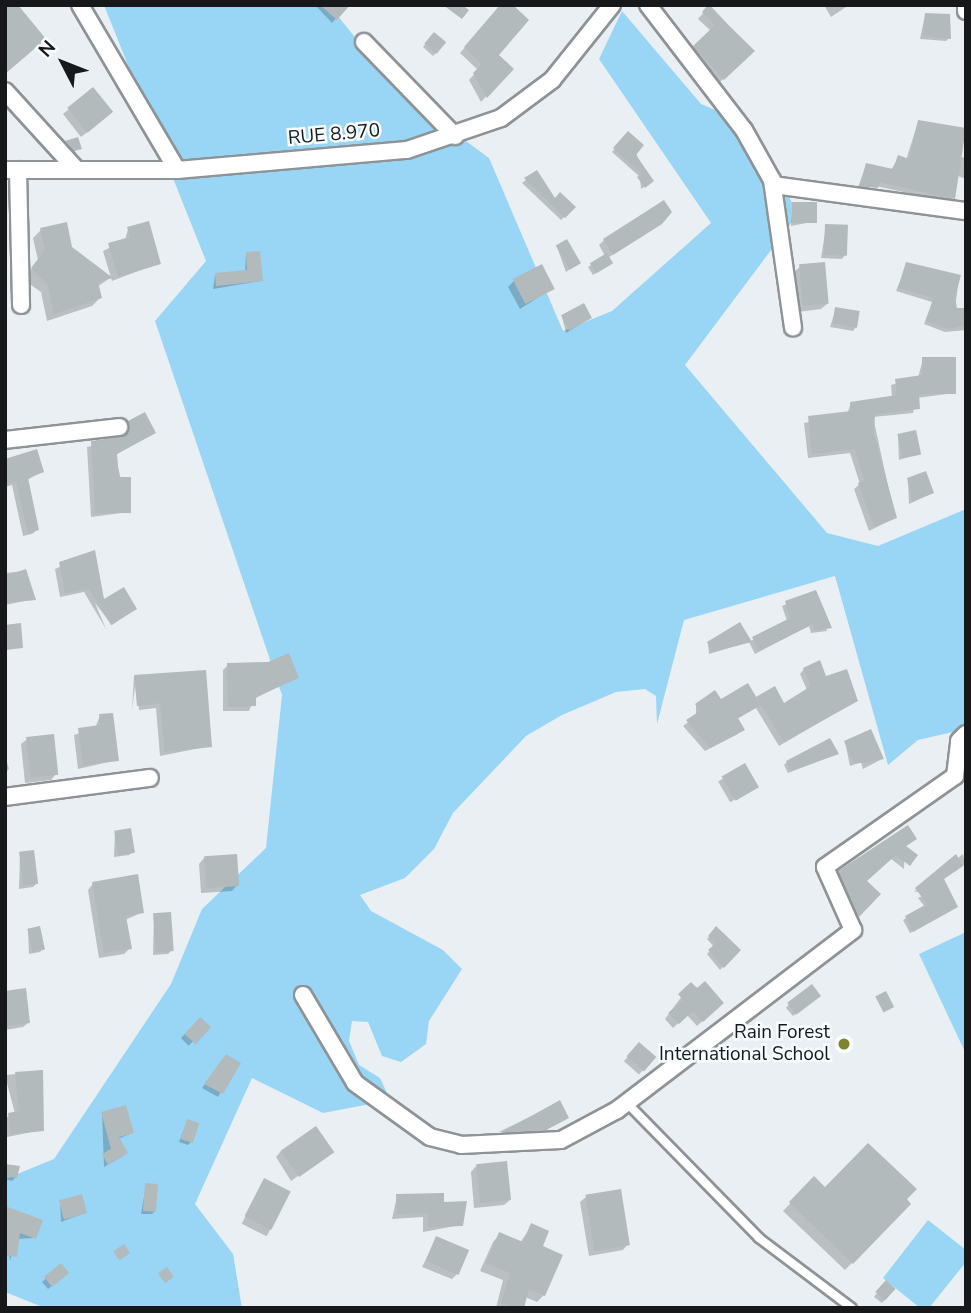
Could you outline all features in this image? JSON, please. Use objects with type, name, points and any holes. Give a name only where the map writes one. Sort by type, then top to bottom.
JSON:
[{"type":"street","points":[[80,5],[177,170]]},
{"type":"street","name":"RUE 8.970","points":[[12,170],[177,170],[407,150],[455,136],[501,118],[552,80],[612,5]]},
{"type":"street","points":[[648,5],[744,130],[773,186],[793,328]]},
{"type":"street","points":[[965,5],[966,11]]},
{"type":"street","points":[[364,42],[455,136]]},
{"type":"street","points":[[5,91],[76,169]]},
{"type":"street","points":[[12,170],[21,305]]},
{"type":"street","points":[[773,186],[966,211]]},
{"type":"street","points":[[5,440],[119,427]]},
{"type":"street","points":[[303,995],[360,1089],[444,1143],[561,1140],[626,1102],[853,930],[825,867],[955,776],[958,741],[966,734]]},
{"type":"street","points":[[5,797],[150,778]]},
{"type":"lane","points":[[626,1102],[759,1238],[852,1308]]},
{"type":"shaded area","points":[[104,5],[329,5],[399,92],[489,158],[563,331],[612,311],[711,223],[599,59],[622,11],[701,104],[752,126],[798,214],[685,365],[827,533],[878,546],[966,509],[966,729],[918,740],[888,765],[835,576],[684,620],[657,724],[656,696],[645,689],[616,692],[562,715],[526,736],[453,813],[434,849],[405,878],[360,895],[371,911],[443,950],[462,969],[429,1021],[426,1044],[401,1062],[382,1056],[368,1022],[352,1021],[349,1041],[359,1065],[380,1078],[393,1106],[381,1102],[323,1113],[252,1078],[195,1204],[233,1254],[242,1308],[45,1308],[5,1292],[5,1179],[54,1159],[171,984],[202,909],[266,848],[282,695],[155,321],[206,261]]},
{"type":"shaded area","points":[[966,932],[966,1054],[919,954]]},
{"type":"shaded area","points":[[928,1220],[966,1250],[966,1262],[929,1308],[920,1308],[883,1278]]},
{"type":"building","points":[[5,5],[18,5],[46,39],[5,74]]},
{"type":"building","points":[[320,5],[350,5],[337,20]]},
{"type":"building","points":[[443,5],[462,5],[469,10],[462,19]]},
{"type":"building","points":[[500,5],[513,5],[529,20],[499,55],[514,69],[487,98],[473,73],[482,64],[464,47]]},
{"type":"building","points":[[708,5],[755,51],[724,80],[693,46],[715,25],[702,12]]},
{"type":"building","points":[[925,13],[950,14],[951,39],[923,36]]},
{"type":"building","points":[[434,32],[446,42],[437,54],[424,43]]},
{"type":"building","points":[[93,87],[113,112],[87,133],[67,108]]},
{"type":"building","points":[[918,120],[966,128],[955,199],[879,182],[878,188],[860,186],[866,163],[893,169],[898,155],[909,159]]},
{"type":"building","points":[[628,131],[644,145],[636,155],[654,181],[645,188],[637,177],[642,174],[613,148]]},
{"type":"building","points":[[78,137],[82,149],[74,151],[65,141]]},
{"type":"building","points":[[537,170],[555,198],[560,192],[576,207],[565,218],[524,178]]},
{"type":"building","points":[[664,200],[672,212],[662,224],[613,255],[603,239]]},
{"type":"building","points":[[792,202],[817,202],[817,223],[792,223]]},
{"type":"building","points":[[149,221],[161,264],[118,277],[108,243],[130,237],[127,227]]},
{"type":"building","points":[[67,222],[72,247],[113,278],[98,282],[102,298],[54,314],[48,285],[31,268],[45,250],[40,228]]},
{"type":"building","points":[[825,224],[848,225],[847,256],[824,255]]},
{"type":"building","points":[[567,239],[581,263],[570,270],[556,246]]},
{"type":"building","points":[[260,251],[263,281],[216,286],[215,273],[247,270],[246,252]]},
{"type":"building","points":[[607,253],[613,263],[596,274],[590,263]]},
{"type":"building","points":[[825,262],[829,304],[803,306],[799,264]]},
{"type":"building","points":[[906,262],[961,275],[955,298],[957,308],[966,308],[966,325],[949,329],[926,321],[934,298],[898,288]]},
{"type":"building","points":[[542,264],[555,289],[525,304],[513,279]]},
{"type":"building","points":[[584,303],[592,318],[569,330],[561,315]]},
{"type":"building","points":[[835,307],[860,311],[857,328],[832,324]]},
{"type":"building","points":[[922,357],[956,357],[956,394],[919,394],[920,409],[875,414],[874,434],[897,518],[874,527],[858,483],[864,480],[855,449],[812,454],[808,416],[851,411],[850,402],[897,395],[895,379],[922,375]]},
{"type":"building","points":[[145,412],[156,433],[117,454],[119,477],[131,477],[131,513],[95,513],[91,441],[125,436],[128,421]]},
{"type":"building","points":[[916,430],[921,454],[903,458],[897,434]]},
{"type":"building","points":[[37,449],[44,472],[28,478],[39,530],[28,533],[16,481],[5,485],[5,459]]},
{"type":"building","points":[[926,471],[934,493],[912,502],[907,478]]},
{"type":"building","points":[[95,550],[104,599],[124,587],[137,609],[111,625],[89,589],[65,593],[59,562]]},
{"type":"building","points":[[26,569],[36,600],[5,603],[5,576]]},
{"type":"building","points":[[816,590],[832,628],[814,631],[813,624],[759,651],[752,637],[790,618],[785,601]]},
{"type":"building","points":[[740,622],[752,642],[711,652],[707,642]]},
{"type":"building","points":[[21,623],[23,648],[5,650],[5,625]]},
{"type":"building","points":[[289,653],[299,678],[256,697],[256,706],[228,707],[227,663],[268,662]]},
{"type":"building","points":[[820,660],[826,676],[847,669],[858,701],[784,742],[756,697],[775,686],[784,703],[811,686],[803,668]]},
{"type":"building","points":[[206,670],[212,747],[165,752],[160,703],[137,706],[134,675]]},
{"type":"building","points":[[748,683],[761,705],[738,718],[745,730],[710,748],[686,720],[700,711],[695,704],[715,690],[721,699]]},
{"type":"building","points":[[113,713],[119,761],[83,765],[78,728],[100,725],[99,714]]},
{"type":"building","points":[[871,729],[884,759],[854,764],[844,741]]},
{"type":"building","points":[[54,734],[58,775],[30,778],[26,737]]},
{"type":"building","points":[[830,738],[839,754],[791,771],[786,761]]},
{"type":"building","points":[[745,763],[759,787],[736,801],[722,776]]},
{"type":"building","points":[[908,825],[917,839],[906,846],[918,855],[910,866],[896,855],[867,881],[881,894],[859,917],[838,871]]},
{"type":"building","points":[[131,828],[135,853],[118,855],[114,831]]},
{"type":"building","points":[[34,850],[38,884],[23,886],[19,852]]},
{"type":"building","points":[[237,854],[239,886],[206,888],[204,856]]},
{"type":"building","points":[[956,854],[963,866],[944,879],[958,907],[913,932],[905,916],[927,904],[915,888]]},
{"type":"building","points":[[138,874],[144,913],[126,916],[132,949],[104,953],[92,882]]},
{"type":"building","points":[[171,912],[174,951],[156,952],[153,913]]},
{"type":"building","points":[[40,926],[45,949],[32,952],[27,929]]},
{"type":"building","points":[[716,926],[741,950],[724,968],[708,950],[716,943],[708,936]]},
{"type":"building","points":[[705,981],[724,1003],[703,1022],[693,1011],[679,1024],[668,1013],[683,1000],[678,994],[691,982],[697,988]]},
{"type":"building","points":[[812,984],[821,996],[796,1015],[787,1003]]},
{"type":"building","points":[[26,988],[30,1023],[5,1026],[5,991]]},
{"type":"building","points":[[886,991],[894,1007],[883,1012],[875,996]]},
{"type":"building","points":[[200,1017],[211,1027],[196,1044],[185,1034]]},
{"type":"building","points":[[639,1042],[656,1057],[644,1071],[627,1056]]},
{"type":"building","points":[[226,1054],[241,1063],[223,1094],[204,1084]]},
{"type":"building","points":[[43,1070],[44,1131],[11,1134],[8,1113],[19,1111],[15,1072]]},
{"type":"building","points":[[560,1100],[569,1118],[546,1130],[501,1133]]},
{"type":"building","points":[[126,1105],[134,1133],[119,1137],[128,1153],[108,1165],[102,1154],[111,1149],[101,1112]]},
{"type":"building","points":[[187,1119],[199,1123],[193,1143],[181,1139]]},
{"type":"building","points":[[316,1126],[334,1152],[299,1177],[281,1151]]},
{"type":"building","points":[[868,1143],[917,1189],[907,1199],[911,1204],[853,1264],[789,1202],[814,1176],[825,1187]]},
{"type":"building","points":[[507,1161],[511,1200],[480,1203],[476,1164]]},
{"type":"building","points":[[5,1164],[20,1166],[17,1178],[5,1176]]},
{"type":"building","points":[[264,1178],[291,1192],[271,1230],[244,1216]]},
{"type":"building","points":[[145,1183],[158,1184],[156,1212],[143,1211]]},
{"type":"building","points":[[621,1189],[630,1245],[594,1251],[585,1195]]},
{"type":"building","points":[[444,1193],[444,1202],[467,1201],[463,1226],[428,1227],[428,1213],[397,1214],[396,1194]]},
{"type":"building","points":[[82,1194],[87,1213],[64,1220],[59,1200]]},
{"type":"building","points":[[5,1206],[43,1220],[36,1239],[20,1233],[17,1257],[5,1255]]},
{"type":"building","points":[[531,1223],[549,1231],[543,1246],[563,1255],[545,1296],[529,1289],[524,1308],[501,1304],[510,1273],[486,1263],[499,1232],[523,1242]]},
{"type":"building","points":[[436,1236],[469,1250],[459,1275],[425,1261]]},
{"type":"building","points":[[124,1244],[130,1253],[119,1260],[113,1251]]},
{"type":"building","points":[[61,1263],[69,1273],[52,1287],[44,1277]]},
{"type":"building","points":[[167,1267],[174,1277],[165,1283],[158,1273]]},
{"type":"building","points":[[886,1280],[896,1289],[885,1301],[875,1292]]},
{"type":"place","name":"Rain Forest International School","points":[[844,1044]]}]
